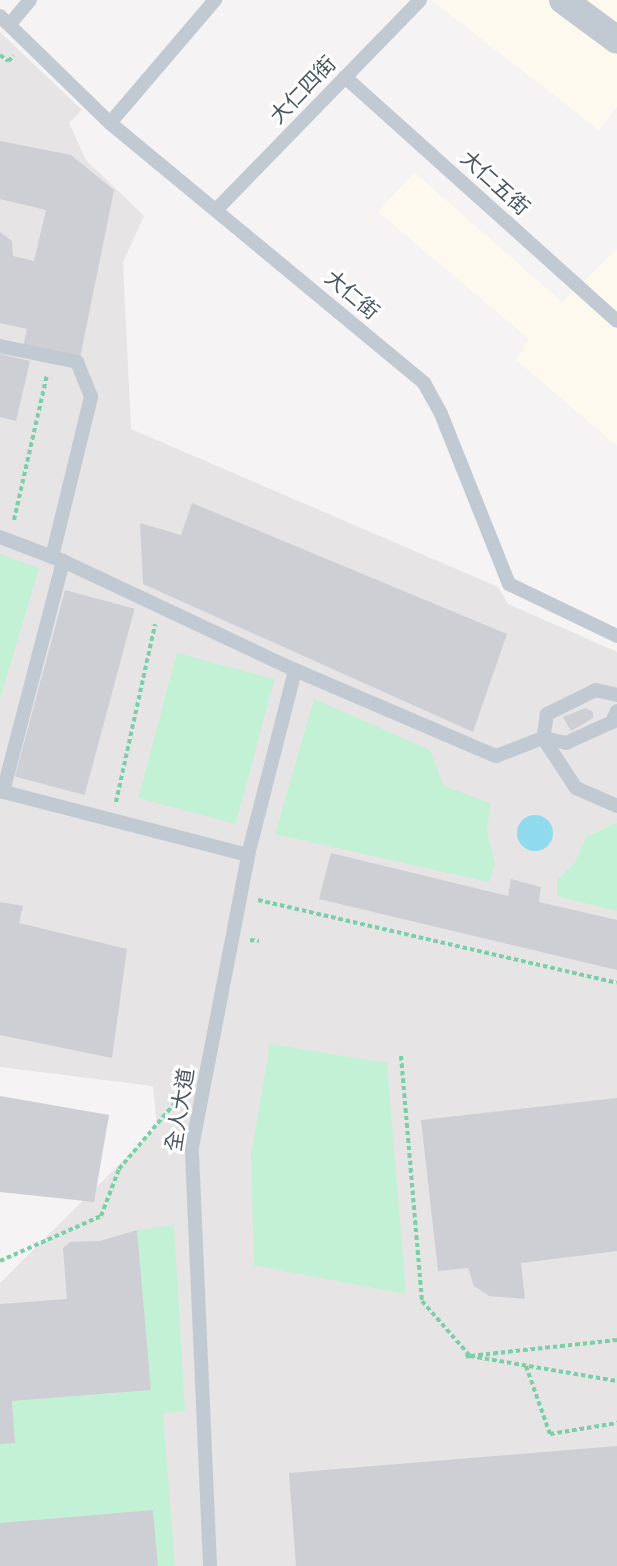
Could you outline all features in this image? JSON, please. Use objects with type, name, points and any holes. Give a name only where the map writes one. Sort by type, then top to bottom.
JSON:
[{"type":"street","points":[[563,0],[617,40]]},
{"type":"lane","points":[[5,20],[30,0]]},
{"type":"lane","points":[[111,123],[215,0]]},
{"type":"lane","name":"大仁四街","points":[[217,209],[420,0]]},
{"type":"lane","name":"大仁街","points":[[5,20],[111,123],[424,383],[441,414],[509,584],[617,636]]},
{"type":"lane","name":"大仁五街","points":[[345,77],[617,321]]},
{"type":"lane","points":[[0,346],[77,362],[91,397],[58,559],[1,791],[248,855]]},
{"type":"lane","points":[[4,539],[58,559],[295,670],[496,756],[543,738],[566,743],[612,722],[617,711]]},
{"type":"lane","name":"全人大道","points":[[210,1566],[192,1147],[248,855],[295,670]]},
{"type":"lane","points":[[617,695],[596,690],[547,714],[543,738],[576,788],[617,806]]},
{"type":"path","points":[[4,539],[51,357]]},
{"type":"path","points":[[111,820],[159,606]]},
{"type":"path","points":[[240,895],[617,983]]},
{"type":"path","points":[[401,1056],[422,1301],[470,1356],[617,1381]]},
{"type":"path","points":[[0,1261],[101,1216],[119,1169],[209,1062]]},
{"type":"path","points":[[463,1357],[617,1340]]},
{"type":"path","points":[[526,1365],[550,1434],[617,1424]]},
{"type":"shaded area","points":[[431,0],[617,0],[617,107],[599,130]]},
{"type":"shaded area","points":[[0,32],[82,110],[69,123],[86,160],[144,216],[123,262],[131,429],[498,587],[508,604],[617,652],[617,1566],[0,1566],[0,1283],[157,1127],[153,1086],[0,1067]]},
{"type":"shaded area","points":[[414,172],[562,302],[617,249],[617,446],[516,360],[529,339],[378,212]]},
{"type":"green space","points":[[0,554],[39,568],[0,699]]},
{"type":"green space","points":[[177,653],[275,679],[236,824],[138,798]]},
{"type":"green space","points":[[314,699],[430,750],[444,786],[490,803],[487,832],[495,864],[489,882],[275,834]]},
{"type":"green space","points":[[617,823],[617,911],[557,896],[557,880],[575,863],[586,837]]},
{"type":"green space","points":[[270,1044],[387,1063],[406,1294],[254,1265],[251,1155]]},
{"type":"green space","points":[[174,1225],[185,1411],[163,1413],[175,1566],[158,1566],[153,1510],[0,1523],[0,1444],[15,1443],[12,1401],[151,1390],[137,1230]]},
{"type":"water","points":[[535,815],[548,820],[553,833],[548,846],[535,851],[522,846],[517,833],[522,820]]},
{"type":"building","points":[[0,141],[71,155],[114,190],[80,358],[23,347],[27,329],[0,323],[0,232],[12,241],[13,256],[34,261],[46,210],[0,199]]},
{"type":"building","points":[[0,354],[30,361],[16,421],[0,417]]},
{"type":"building","points":[[192,503],[507,634],[473,732],[143,584],[140,523],[181,535]]},
{"type":"building","points":[[65,590],[135,609],[85,795],[15,776]]},
{"type":"building","points":[[586,708],[593,712],[593,718],[571,731],[563,717]]},
{"type":"building","points":[[331,853],[508,896],[511,879],[541,887],[539,902],[617,920],[617,970],[319,899]]},
{"type":"building","points":[[0,902],[23,906],[19,923],[127,949],[112,1058],[0,1035]]},
{"type":"building","points":[[0,1096],[109,1115],[94,1202],[0,1192]]},
{"type":"building","points":[[617,1098],[617,1251],[521,1263],[525,1299],[489,1296],[474,1286],[468,1268],[438,1271],[421,1120]]},
{"type":"building","points":[[137,1230],[151,1390],[12,1401],[15,1443],[0,1444],[0,1304],[67,1299],[63,1248],[70,1242],[100,1241]]},
{"type":"building","points":[[617,1446],[617,1566],[296,1566],[289,1473]]},
{"type":"building","points":[[153,1510],[158,1566],[0,1566],[0,1523]]}]
